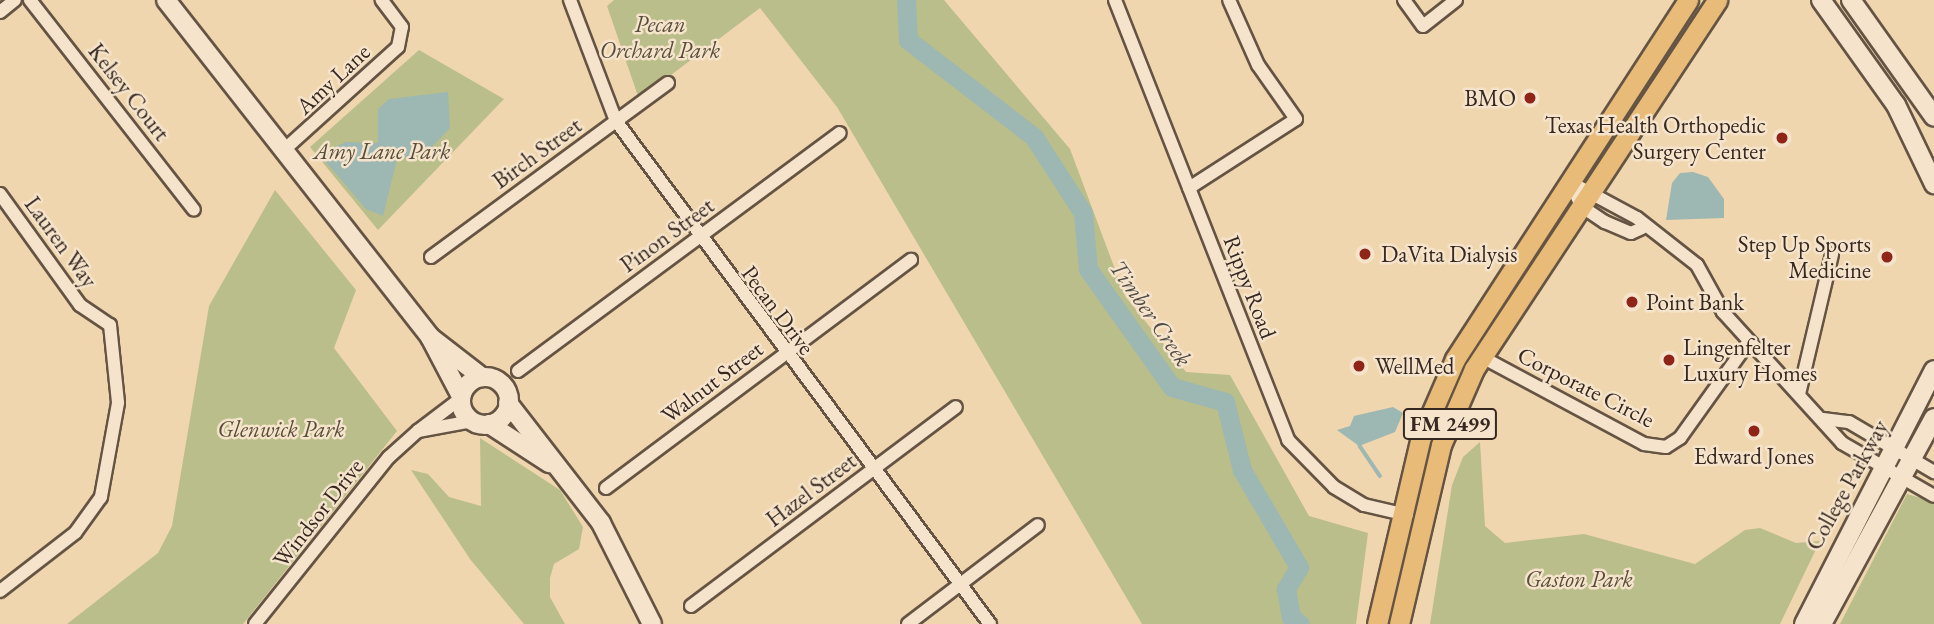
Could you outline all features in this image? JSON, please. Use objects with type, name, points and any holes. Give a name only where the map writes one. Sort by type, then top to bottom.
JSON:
[{"type":"main road","name":"FM 2499","points":[[1378,619],[1401,513],[1421,438],[1455,359],[1688,0]]},
{"type":"main road","name":"FM 2499","points":[[1399,621],[1421,518],[1441,444],[1482,357],[1717,0]]},
{"type":"street","points":[[0,12],[15,0]]},
{"type":"street","name":"Kelsey Court","points":[[30,0],[194,210]]},
{"type":"street","points":[[166,0],[430,337],[461,397],[481,422],[549,463]]},
{"type":"street","name":"Amy Lane","points":[[285,149],[404,35],[383,0]]},
{"type":"street","name":"Pecan Drive","points":[[570,0],[616,121],[698,238],[990,624]]},
{"type":"street","name":"Rippy Road","points":[[1115,0],[1289,440],[1334,487],[1364,505],[1421,518]]},
{"type":"street","points":[[1189,188],[1296,119],[1252,56],[1229,0]]},
{"type":"street","points":[[1404,0],[1423,26],[1456,0]]},
{"type":"street","points":[[1821,0],[1929,152],[1934,184]]},
{"type":"street","points":[[1851,0],[1934,117]]},
{"type":"street","name":"Birch Street","points":[[431,257],[668,83]]},
{"type":"street","name":"Pinon Street","points":[[518,371],[840,133]]},
{"type":"street","points":[[1570,182],[1631,233],[1642,228]]},
{"type":"street","name":"Lauren Way","points":[[0,194],[80,305],[110,325],[118,402],[101,497],[75,533],[0,590]]},
{"type":"street","points":[[1586,198],[1637,218],[1642,228],[1697,265],[1748,343],[1823,419],[1842,443],[1934,496]]},
{"type":"street","points":[[1799,394],[1832,254]]},
{"type":"street","name":"Walnut Street","points":[[606,488],[911,260]]},
{"type":"street","points":[[430,337],[482,377],[502,384],[508,404],[549,463],[601,523],[652,624]]},
{"type":"street","name":"Corporate Circle","points":[[1482,357],[1644,444],[1666,447],[1680,438],[1748,343]]},
{"type":"street","name":"College Parkway","points":[[1804,624],[1934,370]]},
{"type":"street","points":[[461,397],[482,377]]},
{"type":"street","name":"Windsor Drive","points":[[255,624],[389,457],[461,397]]},
{"type":"street","points":[[418,431],[481,422],[508,404]]},
{"type":"street","name":"Hazel Street","points":[[691,606],[956,407]]},
{"type":"street","name":"College Parkway","points":[[1822,624],[1934,418]]},
{"type":"street","points":[[1823,419],[1849,422],[1934,472]]},
{"type":"street","points":[[908,624],[1038,525]]},
{"type":"green space","name":"Pecan Orchard Park","points":[[614,0],[944,0],[1070,149],[1125,296],[1186,372],[1230,375],[1309,516],[1368,533],[1356,624],[1142,624],[837,107],[760,8],[639,99],[607,6]]},
{"type":"green space","name":"Amy Lane Park","points":[[419,50],[504,99],[378,230],[310,147]]},
{"type":"green space","name":"Glenwick Park","points":[[275,190],[356,290],[334,348],[397,431],[243,624],[67,624],[158,553],[172,526],[209,306]]},
{"type":"green space","points":[[480,438],[560,490],[583,527],[579,549],[554,564],[550,578],[550,597],[565,624],[524,624],[470,559],[411,470],[428,474],[449,497],[481,506]]},
{"type":"green space","name":"Gaston Park","points":[[1480,442],[1485,526],[1505,543],[1584,534],[1695,564],[1745,530],[1760,528],[1796,543],[1820,541],[1780,624],[1430,624],[1452,485],[1463,457]]},
{"type":"green space","points":[[1907,494],[1934,502],[1934,624],[1840,624]]},
{"type":"water","points":[[448,92],[450,128],[426,153],[397,159],[383,216],[366,209],[319,154],[346,142],[378,143],[378,109],[389,99]]},
{"type":"water","points":[[1693,172],[1708,177],[1724,199],[1724,218],[1666,220],[1672,183],[1680,173]]},
{"type":"water","points":[[1393,407],[1403,413],[1395,432],[1359,446],[1337,430],[1350,426],[1354,416]]},
{"type":"waterway","name":"Timber Creek","points":[[906,0],[908,40],[1034,137],[1083,213],[1088,269],[1172,387],[1225,402],[1242,470],[1299,567],[1286,589],[1291,617],[1300,624]]},
{"type":"waterway","points":[[1360,446],[1380,476]]},
{"type":"place","name":"BMO","points":[[1530,98]]},
{"type":"place","name":"Texas Health Orthopedic Surgery Center","points":[[1782,138]]},
{"type":"place","name":"DaVita Dialysis","points":[[1365,254]]},
{"type":"place","name":"Step Up Sports Medicine","points":[[1887,257]]},
{"type":"place","name":"Point Bank","points":[[1632,302]]},
{"type":"place","name":"Lingenfelter Luxury Homes","points":[[1669,360]]},
{"type":"place","name":"WellMed","points":[[1359,366]]},
{"type":"place","name":"Edward Jones","points":[[1754,431]]}]
